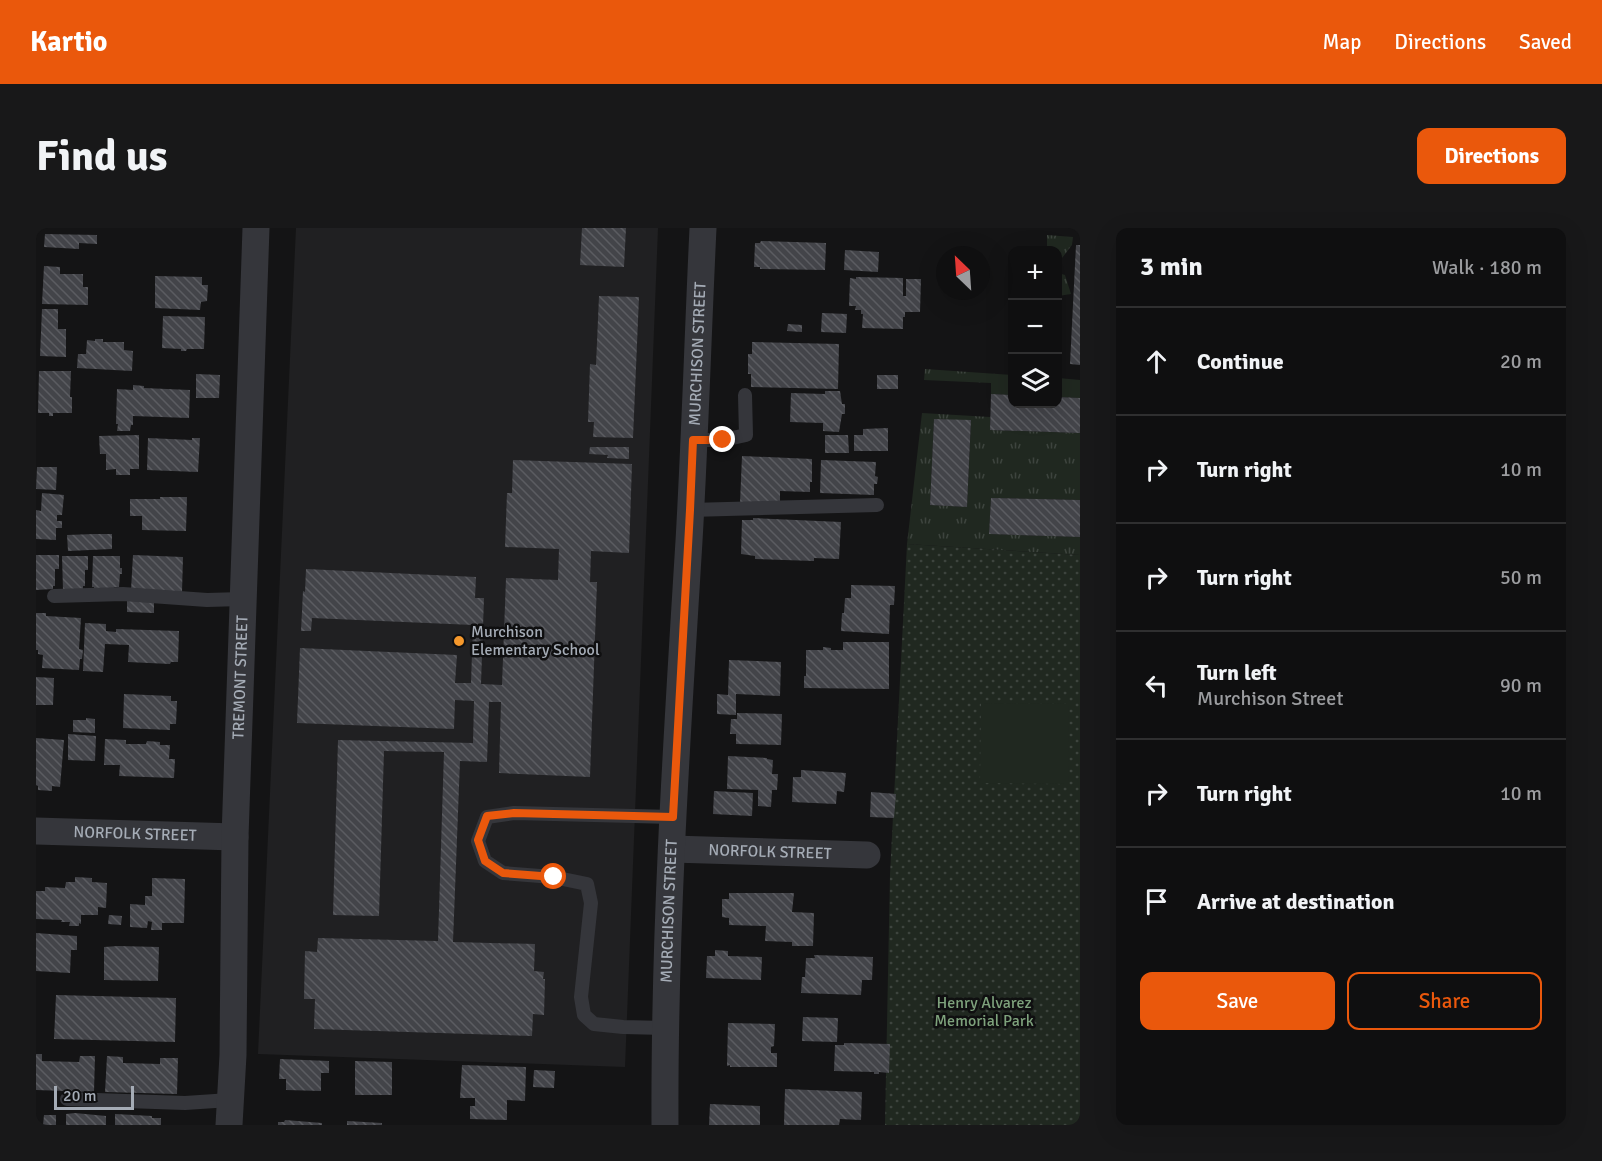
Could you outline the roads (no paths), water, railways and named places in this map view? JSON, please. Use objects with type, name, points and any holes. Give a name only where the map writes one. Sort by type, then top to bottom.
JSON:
[{"type":"street","name":"TREMONT STREET","points":[[229,1113],[233,1055],[235,837],[242,599],[256,228]]},
{"type":"street","name":"MURCHISON STREET","points":[[665,1125],[664,1028],[703,228]]},
{"type":"street","name":"NORFOLK STREET","points":[[36,831],[235,837]]},
{"type":"street","name":"NORFOLK STREET","points":[[672,849],[867,855]]},
{"type":"lane","points":[[693,440],[723,440],[746,435],[745,395]]},
{"type":"lane","points":[[690,510],[877,506]]},
{"type":"lane","points":[[54,596],[123,594],[207,600],[242,599]]},
{"type":"lane","points":[[664,1028],[594,1024],[584,1015],[581,997],[591,903],[587,884],[554,877],[503,873],[485,861],[478,840],[487,816],[514,813],[673,817]]},
{"type":"lane","points":[[67,1099],[185,1102],[229,1113]]},
{"type":"place","name":"Murchison Elementary School","points":[[459,641]]},
{"type":"park label","name":"Henry Alvarez Memorial Park","points":[[984,1012]]}]
